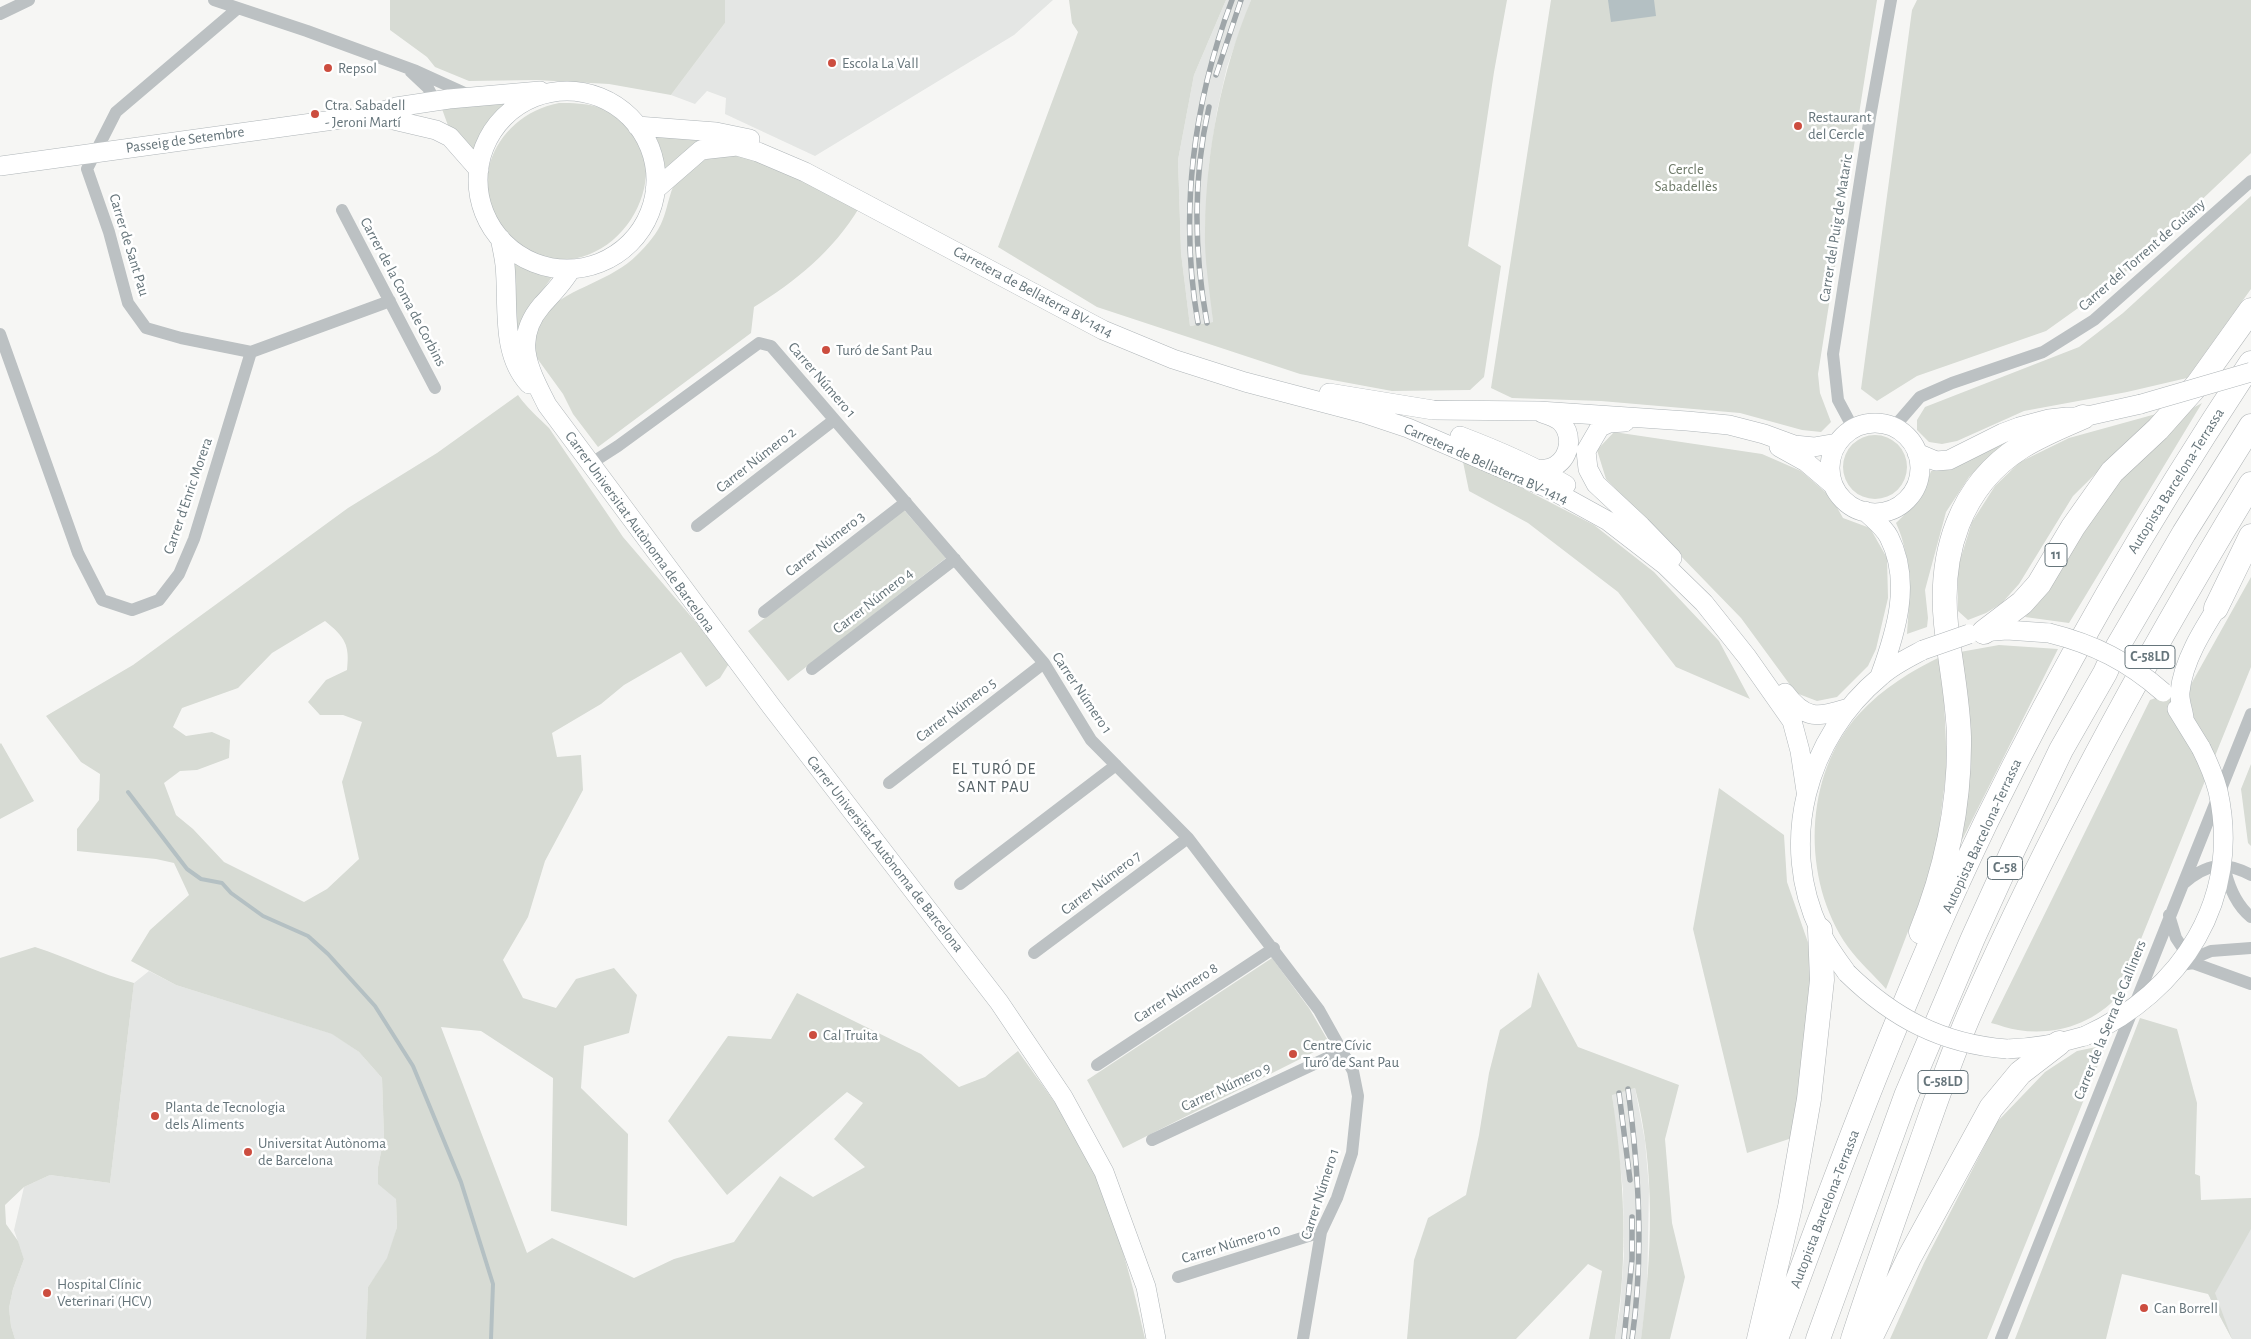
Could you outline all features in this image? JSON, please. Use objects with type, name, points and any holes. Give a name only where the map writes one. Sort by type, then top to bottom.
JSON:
[{"type":"highway","name":"11","points":[[1976,633],[2022,603],[2039,584],[2086,508],[2112,472],[2158,429],[2198,384],[2251,310]]},
{"type":"highway","name":"Autopista Barcelona-Terrassa","points":[[1776,1339],[1903,1007],[1986,824],[2086,632],[2155,512],[2251,363]]},
{"type":"highway","points":[[1903,1007],[1909,961],[1927,917],[1945,862],[1953,829],[1958,787],[1959,735],[1944,600],[1948,550],[1967,503],[1977,488],[2000,463],[2021,447],[2083,417]]},
{"type":"highway","name":"C-58","points":[[1818,1339],[1906,1096],[1973,938],[2013,850],[2061,750],[2105,673],[2115,650],[2184,532],[2251,426]]},
{"type":"highway","name":"C-58LD","points":[[1853,1339],[1874,1274],[1951,1061],[1974,1004],[2019,907],[2054,833],[2118,711],[2251,484]]},
{"type":"highway","points":[[2216,608],[2251,536]]},
{"type":"highway","points":[[1759,1339],[1790,1208],[1809,1099],[1822,980],[1820,930]]},
{"type":"highway","points":[[1870,1339],[1909,1258],[1992,1108],[2020,1073],[2059,1043]]},
{"type":"street","points":[[0,14],[29,0]]},
{"type":"street","points":[[214,0],[307,31],[450,85],[472,96]]},
{"type":"street","name":"Carrer del Puig de Mataric","points":[[1853,428],[1838,400],[1833,354],[1870,117],[1891,0]]},
{"type":"street","name":"Carrer de Sant Pau","points":[[237,9],[116,112],[87,169],[109,232],[128,303],[146,328],[181,338],[251,352]]},
{"type":"street","points":[[410,71],[428,88],[450,137]]},
{"type":"street","points":[[408,105],[413,100],[416,90],[410,71]]},
{"type":"street","name":"Passeig de Setembre","points":[[0,166],[370,114],[408,105],[472,96],[533,90],[552,92]]},
{"type":"street","points":[[552,92],[576,92],[599,97],[620,109],[637,126],[651,152],[655,171],[655,190],[647,219],[630,243],[606,260],[589,266],[571,269],[550,267],[530,261],[516,253],[500,238],[491,225],[481,203],[479,170],[481,157],[488,138],[504,116],[526,101],[552,92]]},
{"type":"street","name":"Passeig de Setembre","points":[[370,114],[436,130],[450,137],[479,170]]},
{"type":"street","name":"Carretera de Bellaterra BV-1414","points":[[637,126],[716,132],[751,139],[863,198],[1103,330],[1173,359],[1245,382],[1376,417],[1463,450],[1542,485],[1608,521],[1665,565],[1704,602],[1747,657],[1798,717]]},
{"type":"street","name":"Carretera de Bellaterra BV-1414","points":[[655,190],[701,150],[737,146],[806,169]]},
{"type":"street","name":"Carrer del Torrent de Guiany","points":[[1894,427],[1920,397],[1952,383],[2043,352],[2094,320],[2251,181]]},
{"type":"street","points":[[863,198],[1128,330],[1248,374],[1308,390]]},
{"type":"street","name":"Carrer de la Coma de Corbins","points":[[342,210],[436,388]]},
{"type":"street","name":"Carrer Universitat Autònoma de Barcelona","points":[[500,238],[505,265],[510,347],[522,376],[548,405],[770,706],[1000,1002],[1064,1097],[1104,1172],[1146,1287],[1156,1339]]},
{"type":"street","name":"Carrer Universitat Autònoma de Barcelona","points":[[548,405],[530,371],[525,342],[528,326],[571,269]]},
{"type":"street","points":[[251,352],[390,301]]},
{"type":"street","name":"Carrer d'Enric Morera","points":[[0,334],[78,553],[102,600],[132,610],[159,600],[179,574],[194,539],[251,352]]},
{"type":"street","name":"Carrer Número 1","points":[[590,464],[618,446],[759,343],[771,346],[1044,663],[1091,740],[1188,838],[1274,948],[1319,1010],[1353,1072],[1358,1096],[1352,1152],[1337,1198],[1321,1232],[1303,1339]]},
{"type":"street","points":[[1917,453],[1936,461],[1949,460],[2019,427],[2049,419],[2083,417],[2141,404],[2251,372]]},
{"type":"street","name":"Carretera de Bellaterra BV-1414","points":[[1308,390],[1433,410],[1539,411],[1608,422],[1628,422],[1728,432],[1810,454],[1833,485]]},
{"type":"street","name":"Carretera de Bellaterra BV-1414","points":[[1308,390],[1430,425],[1548,468],[1621,520],[1677,564]]},
{"type":"street","name":"Carretera de Bellaterra BV-1414","points":[[1376,417],[1396,420],[1465,444],[1524,470],[1548,468],[1564,455],[1570,442],[1567,431],[1555,418],[1539,411]]},
{"type":"street","name":"Carrer Número 2","points":[[697,526],[834,420]]},
{"type":"street","name":"Carretera de Bellaterra BV-1414","points":[[1608,422],[1586,451],[1588,469],[1596,484],[1641,526],[1712,599],[1787,696],[1798,717],[1800,751],[1806,791]]},
{"type":"street","points":[[1810,454],[1837,443],[1853,428],[1866,424],[1879,423],[1894,427],[1905,434],[1917,453],[1920,465],[1919,478],[1913,492],[1904,502],[1890,510],[1865,512]]},
{"type":"street","points":[[1837,443],[1832,455],[1830,468],[1833,485],[1840,496],[1851,506],[1865,512],[1888,535],[1896,555],[1901,590],[1896,632],[1880,676]]},
{"type":"street","name":"Carrer Número 3","points":[[764,612],[906,502]]},
{"type":"street","points":[[2184,718],[2180,694],[2183,675],[2195,647],[2216,608],[2251,553]]},
{"type":"street","name":"Carrer Número 4","points":[[812,669],[954,559]]},
{"type":"street","points":[[2187,963],[2211,906],[2222,856],[2223,832],[2218,791],[2201,748],[2184,718],[2163,692],[2135,669],[2099,649],[2049,633],[2007,630],[1976,633],[1923,650],[1880,676],[1849,708],[1822,749],[1806,791],[1800,834],[1801,862],[1808,899],[1831,952],[1847,973],[1866,991],[1903,1018],[1934,1033],[1964,1043],[2007,1049],[2033,1048],[2059,1043],[2084,1036],[2109,1025],[2151,995],[2187,963],[2211,951],[2251,948]]},
{"type":"street","name":"Carrer Número 5","points":[[888,782],[1044,663]]},
{"type":"street","points":[[1798,717],[1826,715],[1849,708]]},
{"type":"street","name":"Carrer de la Serra de Galliners","points":[[2001,1339],[2251,714]]},
{"type":"street","points":[[960,884],[1116,765]]},
{"type":"street","points":[[2211,814],[2220,845],[2228,859],[2237,868]]},
{"type":"street","name":"Carrer Número 7","points":[[1034,953],[1188,838]]},
{"type":"street","points":[[2222,856],[2231,890],[2246,913],[2251,917]]},
{"type":"street","points":[[2182,885],[2194,874],[2226,865],[2251,875]]},
{"type":"street","points":[[2169,915],[2176,938],[2187,963]]},
{"type":"street","name":"Carrer Número 8","points":[[1097,1065],[1274,948]]},
{"type":"street","points":[[2139,991],[2181,964],[2187,963],[2251,984]]},
{"type":"street","name":"Carrer Número 9","points":[[1152,1140],[1342,1051]]},
{"type":"street","name":"Carrer Número 10","points":[[1178,1277],[1321,1232]]},
{"type":"shaded area","name":"Escola La Vall","points":[[725,0],[1053,0],[1014,35],[815,156],[725,114],[726,98],[707,91],[695,104],[671,95],[725,23]]},
{"type":"shaded area","points":[[1226,0],[1251,0],[1227,67],[1217,111],[1209,164],[1205,232],[1213,322],[1190,326],[1181,253],[1178,160],[1194,75]]},
{"type":"shaded area","points":[[1608,0],[1654,0],[1656,16],[1611,22]]},
{"type":"shaded area","name":"Universitat Autònoma de Barcelona","points":[[149,971],[176,985],[333,1034],[359,1052],[382,1078],[384,1137],[378,1167],[396,1199],[397,1227],[388,1258],[368,1287],[366,1339],[15,1339],[9,1308],[13,1289],[24,1259],[14,1230],[24,1187],[50,1175],[110,1183],[134,983]]},
{"type":"shaded area","points":[[1635,1088],[1645,1141],[1649,1188],[1647,1294],[1641,1339],[1615,1339],[1620,1309],[1624,1254],[1623,1190],[1612,1094]]},
{"type":"shaded area","points":[[2251,1226],[2251,1339],[2232,1339],[2210,1298]]},
{"type":"green space","points":[[390,0],[725,0],[725,23],[671,95],[609,84],[536,80],[469,81],[435,67],[427,57],[390,30]]},
{"type":"green space","points":[[1069,0],[1226,0],[1194,75],[1178,160],[1181,253],[1190,326],[1213,322],[1205,241],[1208,171],[1217,113],[1231,56],[1251,0],[1507,0],[1494,72],[1468,246],[1501,266],[1484,377],[1470,390],[1392,391],[1300,374],[1097,307],[998,247],[1078,32],[1072,23]]},
{"type":"green space","name":"Cercle Sabadellès","points":[[1551,0],[1877,0],[1818,374],[1820,393],[1831,422],[1821,432],[1802,430],[1740,413],[1601,401],[1512,398],[1491,388]]},
{"type":"green space","points":[[1917,0],[2251,0],[2251,153],[2116,281],[2046,331],[1917,376],[1877,401],[1861,389],[1912,10]]},
{"type":"green space","points":[[520,97],[492,122],[474,151],[450,131],[442,109]]},
{"type":"green space","points":[[559,103],[595,106],[626,123],[641,145],[646,169],[642,195],[631,220],[613,240],[589,254],[561,260],[538,256],[518,245],[500,226],[490,205],[487,183],[490,162],[500,142],[515,124],[535,111]]},
{"type":"green space","points":[[655,134],[713,138],[664,175],[661,150]]},
{"type":"green space","points":[[723,154],[743,156],[807,180],[859,208],[838,238],[826,251],[799,276],[754,307],[751,333],[598,447],[573,414],[563,394],[534,354],[539,321],[546,311],[556,303],[627,264],[637,255],[661,224],[672,189],[682,173],[696,164]]},
{"type":"green space","points":[[2251,196],[2251,289],[2187,378],[2127,392],[2024,411],[1957,441],[1942,444],[1929,442],[1917,430],[1917,420],[1925,407],[2079,347],[2123,313]]},
{"type":"green space","points":[[513,261],[534,273],[552,277],[532,305],[516,338]]},
{"type":"green space","points":[[518,395],[549,428],[623,537],[730,662],[720,678],[706,687],[681,652],[624,685],[601,704],[552,733],[557,757],[581,755],[583,790],[545,861],[528,917],[503,960],[523,998],[556,1008],[576,979],[614,968],[637,995],[629,1033],[584,1046],[581,1088],[628,1134],[627,1226],[551,1211],[553,1078],[481,1031],[441,1027],[527,1253],[552,1238],[634,1278],[674,1259],[734,1242],[780,1176],[813,1197],[865,1167],[834,1139],[863,1103],[847,1092],[727,1195],[668,1121],[728,1036],[771,1039],[797,993],[921,1054],[959,1087],[985,1077],[1018,1051],[1070,1125],[1094,1172],[1120,1243],[1145,1339],[366,1339],[368,1287],[387,1258],[397,1227],[396,1199],[378,1184],[378,1167],[384,1137],[382,1078],[359,1052],[332,1034],[176,985],[131,961],[150,930],[189,895],[174,863],[156,859],[77,851],[77,829],[99,800],[100,774],[81,762],[46,716],[133,665],[348,508],[437,453]],"holes":[[[325,621],[345,642],[348,654],[347,670],[326,680],[308,702],[320,715],[343,715],[362,722],[342,782],[359,859],[327,889],[304,902],[224,862],[193,829],[176,815],[164,783],[180,771],[197,770],[229,758],[230,740],[212,732],[186,736],[173,727],[182,708],[238,688],[272,653]]]},
{"type":"green space","points":[[2202,403],[2069,623],[2025,617],[2049,587],[2116,483],[2191,409]]},
{"type":"green space","points":[[2156,414],[2073,496],[2019,584],[2002,603],[1986,613],[1968,620],[1958,611],[1958,567],[1972,522],[1995,486],[2020,462],[2069,438]]},
{"type":"green space","points":[[1614,432],[1762,454],[1801,471],[1831,497],[1843,518],[1870,528],[1887,558],[1888,598],[1876,649],[1868,666],[1837,697],[1817,701],[1796,693],[1741,618],[1606,479],[1597,450]]},
{"type":"green space","points":[[1875,435],[1887,438],[1898,444],[1904,455],[1907,467],[1904,479],[1898,490],[1887,496],[1875,499],[1863,496],[1852,490],[1846,479],[1843,467],[1846,455],[1852,444],[1863,438]]},
{"type":"green space","points":[[2010,441],[1969,477],[1946,512],[1925,590],[1927,627],[1907,634],[1909,578],[1905,550],[1896,523],[1917,499],[1931,471],[1946,469]]},
{"type":"green space","points":[[1462,457],[1594,525],[1654,572],[1719,641],[1750,699],[1676,667],[1618,592],[1528,523],[1469,491]]},
{"type":"green space","points":[[904,510],[946,558],[788,681],[748,631]]},
{"type":"green space","points":[[2251,577],[2251,667],[2118,996],[2108,1006],[2085,1021],[2059,1029],[2032,1031],[1991,1023],[2150,700],[2190,686]]},
{"type":"green space","points":[[1999,645],[2058,649],[1959,846],[1960,652]]},
{"type":"green space","points":[[1942,656],[1947,765],[1935,861],[1886,989],[1848,947],[1833,920],[1822,891],[1816,860],[1815,828],[1819,797],[1827,767],[1841,739],[1859,714],[1898,681]]},
{"type":"green space","points":[[0,744],[34,801],[0,819]]},
{"type":"green space","points":[[2251,764],[2251,846],[2248,843],[2241,789]]},
{"type":"green space","points":[[1719,788],[1784,835],[1787,882],[1812,954],[1798,1136],[1747,1153],[1693,929]]},
{"type":"green space","points":[[35,947],[134,983],[110,1183],[50,1175],[24,1187],[5,1205],[6,1224],[18,1241],[24,1259],[13,1289],[9,1308],[15,1339],[0,1339],[0,958]]},
{"type":"green space","points":[[1272,958],[1309,1008],[1330,1044],[1123,1148],[1087,1080]]},
{"type":"green space","points":[[1538,972],[1578,1047],[1679,1085],[1665,1139],[1672,1223],[1685,1277],[1670,1339],[1641,1339],[1648,1277],[1650,1213],[1646,1150],[1635,1088],[1612,1095],[1620,1156],[1623,1217],[1622,1278],[1615,1339],[1589,1339],[1602,1271],[1588,1264],[1516,1339],[1407,1339],[1414,1260],[1428,1218],[1466,1195],[1479,1135],[1489,1073],[1500,1030],[1531,1007]]},
{"type":"green space","points":[[2140,1018],[2177,1029],[2197,1103],[2195,1174],[2200,1176],[2201,1200],[2251,1198],[2251,1229],[2215,1293],[2232,1339],[2208,1294],[2122,1274],[2106,1339],[2015,1339]]},
{"type":"green space","points":[[2106,1045],[1987,1339],[1890,1339],[1924,1263],[1997,1122],[2045,1072],[2077,1051]]},
{"type":"waterway","points":[[128,792],[187,869],[201,879],[222,883],[231,893],[263,916],[308,936],[328,954],[375,1006],[413,1066],[461,1182],[493,1284],[491,1339]]},
{"type":"railway","points":[[1198,323],[1192,282],[1190,241],[1193,159],[1208,79],[1232,0]]},
{"type":"railway","points":[[1216,75],[1241,0]]},
{"type":"railway","points":[[1207,323],[1200,269],[1197,215],[1200,160],[1209,107]]},
{"type":"railway","points":[[1628,1089],[1635,1151],[1639,1214],[1638,1277],[1632,1339]]},
{"type":"railway","points":[[1619,1093],[1630,1180]]},
{"type":"railway","points":[[1624,1339],[1632,1259],[1632,1217]]},
{"type":"place","name":"Escola La Vall","points":[[832,63]]},
{"type":"place","name":"Repsol","points":[[328,68]]},
{"type":"place","name":"Ctra. Sabadell - Jeroni Martí","points":[[315,114]]},
{"type":"place","name":"Restaurant del Cercle","points":[[1798,126]]},
{"type":"place","name":"Turó de Sant Pau","points":[[826,350]]},
{"type":"place","name":"Cal Truita","points":[[813,1035]]},
{"type":"place","name":"Centre Cívic Turó de Sant Pau","points":[[1293,1054]]},
{"type":"place","name":"Planta de Tecnologia dels Aliments","points":[[155,1116]]},
{"type":"place","name":"Universitat Autònoma de Barcelona","points":[[248,1152]]},
{"type":"place","name":"Hospital Clínic Veterinari (HCV)","points":[[47,1293]]},
{"type":"place","name":"Can Borrell","points":[[2144,1308]]},
{"type":"district","name":"EL TURÓ DE SANT PAU","points":[[994,778]]}]
